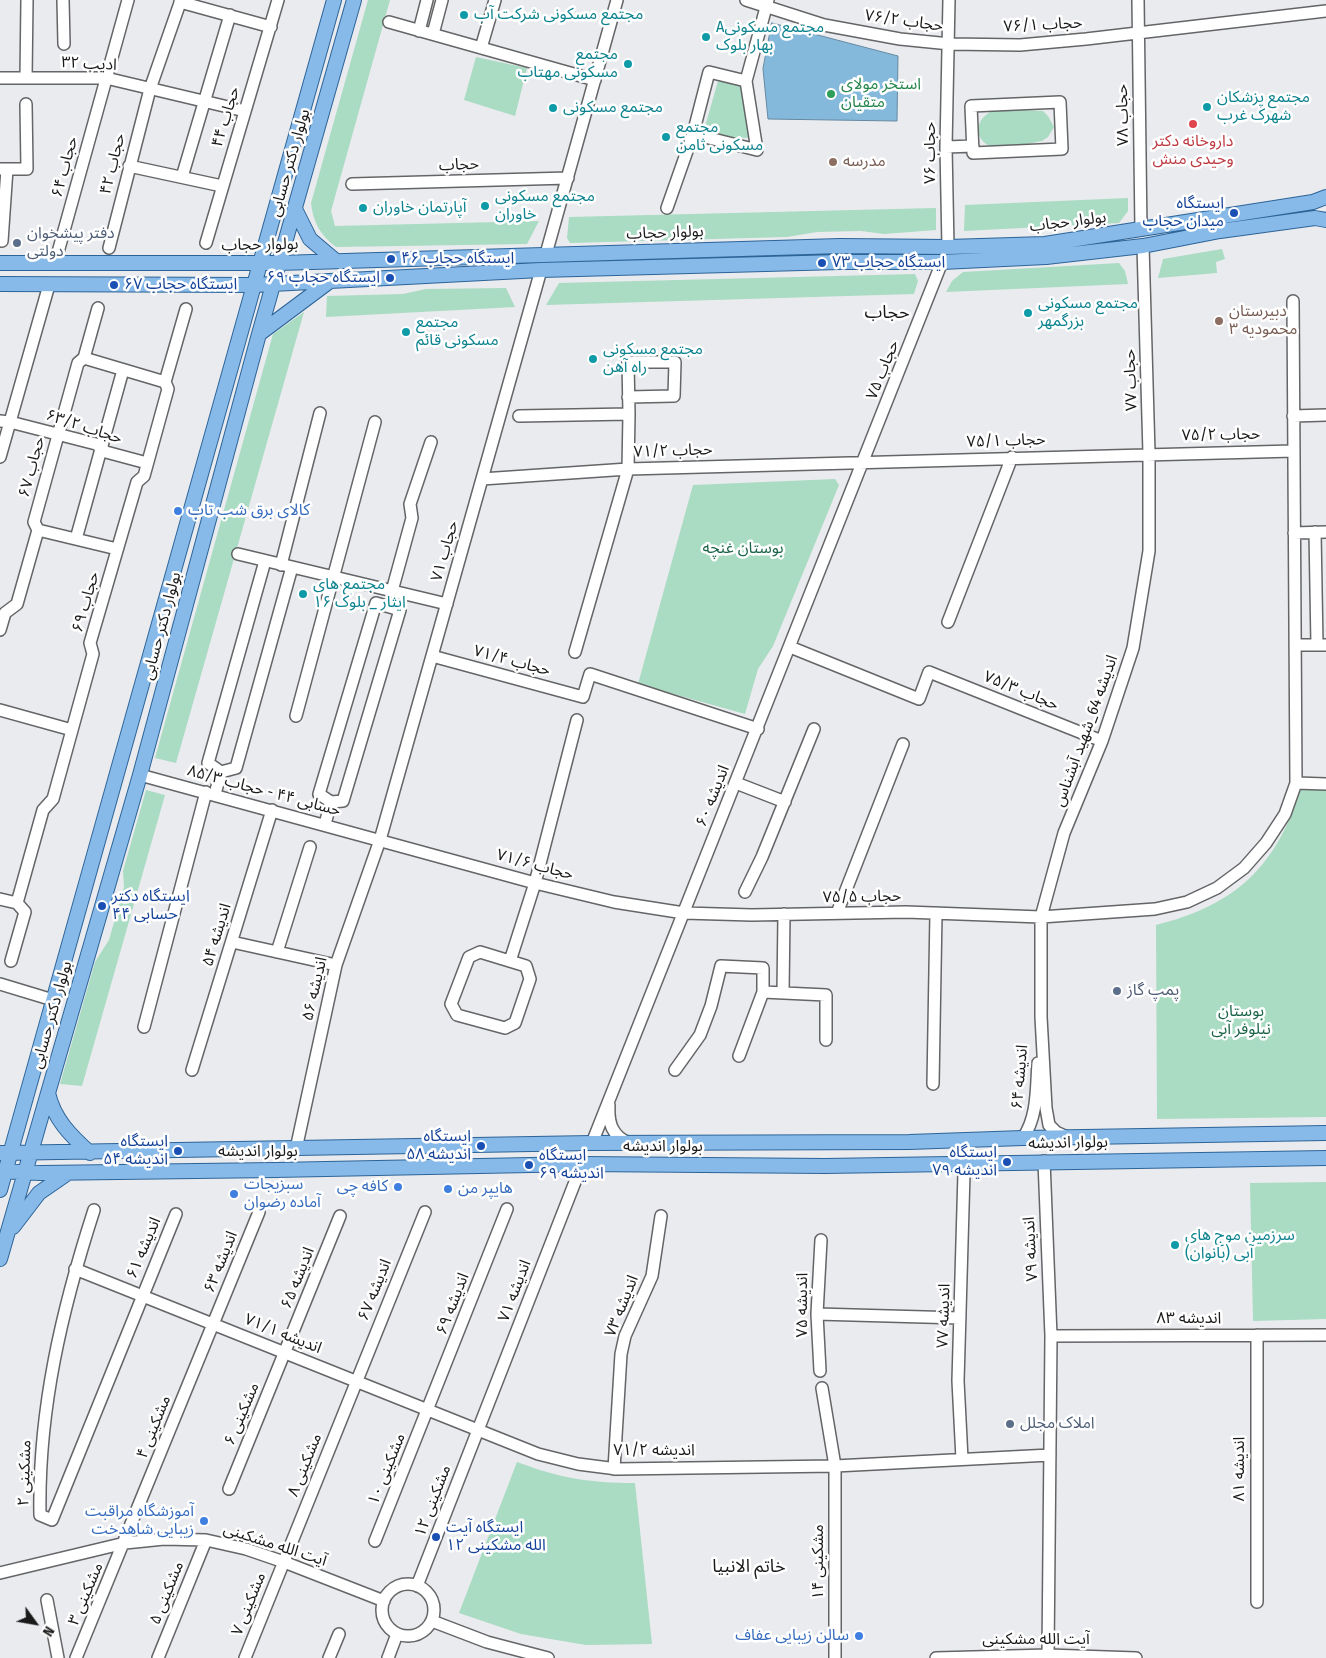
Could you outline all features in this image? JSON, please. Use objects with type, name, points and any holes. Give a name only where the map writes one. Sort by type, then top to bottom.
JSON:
[{"type":"main road","name":"بولوار دکتر حسابی","points":[[0,1190],[5,1153],[53,1000],[334,0]]},
{"type":"main road","name":"بولوار دکتر حسابی","points":[[0,1259],[140,774],[259,334],[354,0]]},
{"type":"main road","name":"بولوار حجاب","points":[[0,263],[280,263],[840,246],[948,247],[1045,244],[1313,202],[1326,197]]},
{"type":"main road","points":[[295,209],[310,239],[336,261]]},
{"type":"main road","name":"بولوار حجاب","points":[[0,284],[254,285],[541,270],[840,262],[942,262],[1046,257],[1143,246],[1220,230],[1315,218],[1326,220]]},
{"type":"main road","points":[[840,246],[840,262]]},
{"type":"main road","points":[[259,334],[330,281]]},
{"type":"main road","points":[[48,1092],[51,1106],[63,1127],[90,1153]]},
{"type":"main road","name":"بولوار اندیشه","points":[[5,1153],[592,1143],[909,1142],[1067,1137],[1326,1133]]},
{"type":"main road","points":[[909,1142],[910,1165]]},
{"type":"main road","name":"بولوار اندیشه","points":[[2,1171],[70,1172],[582,1164],[910,1165],[1044,1161],[1326,1158]]},
{"type":"main road","points":[[6,1238],[39,1193],[70,1172]]},
{"type":"street","points":[[26,78],[28,0]]},
{"type":"street","points":[[64,0],[64,44]]},
{"type":"street","name":"حجاب ۶۴","points":[[55,263],[128,0]]},
{"type":"street","name":"حجاب ۴۴","points":[[206,243],[278,0]]},
{"type":"street","points":[[419,30],[427,0]]},
{"type":"street","points":[[433,34],[442,0]]},
{"type":"street","points":[[481,48],[495,0]]},
{"type":"street","points":[[546,254],[617,0]]},
{"type":"street","name":"حجاب ۷۶/۲","points":[[746,0],[768,3],[824,25],[900,39],[950,44]]},
{"type":"street","name":"حجاب ۷۶","points":[[948,247],[946,147],[950,44],[949,0]]},
{"type":"street","name":"حجاب ۷۸","points":[[1138,0],[1140,230]]},
{"type":"street","points":[[180,1],[271,26]]},
{"type":"street","name":"حجاب ۴۲","points":[[109,248],[150,89],[180,1]]},
{"type":"street","points":[[693,134],[757,150],[746,81],[768,3]]},
{"type":"street","name":"حجاب ۷۶/۱","points":[[950,44],[1020,45],[1086,40],[1138,32],[1326,11]]},
{"type":"street","points":[[182,178],[230,15]]},
{"type":"street","points":[[389,22],[595,80]]},
{"type":"street","points":[[667,208],[693,134],[709,72],[746,81]]},
{"type":"street","name":"ادیب ۳۲","points":[[0,78],[106,78],[245,111]]},
{"type":"street","points":[[1060,102],[1062,149],[973,154],[973,146],[972,106],[1060,102]]},
{"type":"street","points":[[2,241],[4,169],[27,169],[26,104]]},
{"type":"street","points":[[946,147],[973,146]]},
{"type":"street","points":[[129,166],[222,186]]},
{"type":"street","name":"حجاب","points":[[352,184],[568,178]]},
{"type":"street","name":"حجاب ۷۷","points":[[1143,246],[1149,453]]},
{"type":"street","name":"حجاب ۷۵","points":[[864,461],[942,262]]},
{"type":"street","name":"حجاب ۷۱","points":[[380,840],[541,270]]},
{"type":"street","points":[[0,457],[5,421],[49,285]]},
{"type":"street","name":"حجاب ۷۵/۵","points":[[684,913],[936,913],[1040,916],[1155,910],[1187,902],[1217,888],[1244,868],[1266,842],[1285,814],[1296,782],[1293,301]]},
{"type":"street","name":"حجاب ۶۷","points":[[0,630],[5,613],[17,604],[38,530],[34,522],[58,434],[78,363],[84,358],[98,308]]},
{"type":"street","name":"حجاب ۶۹","points":[[17,903],[43,810],[53,799],[93,654],[90,643],[137,482],[144,476],[168,389],[165,382],[186,309]]},
{"type":"street","points":[[84,358],[165,382]]},
{"type":"street","points":[[575,652],[628,469],[629,414],[628,397],[628,362],[674,362],[674,396],[628,397]]},
{"type":"street","points":[[76,539],[123,370]]},
{"type":"street","points":[[144,1027],[211,793],[222,772],[236,768],[287,566],[320,412]]},
{"type":"street","points":[[518,416],[629,414]]},
{"type":"street","points":[[1293,416],[1326,415]]},
{"type":"street","name":"حجاب ۶۳/۲","points":[[5,421],[96,444],[106,452],[148,462]]},
{"type":"street","points":[[296,716],[375,422]]},
{"type":"street","points":[[392,591],[412,518],[410,504],[431,442]]},
{"type":"street","name":"حجاب ۷۵/۲","points":[[1149,453],[1293,451]]},
{"type":"street","name":"حجاب ۷۵/۱","points":[[864,461],[1149,453]]},
{"type":"street","name":"اندیشه 64_شهید آبشناس","points":[[1041,1016],[1040,916],[1064,833],[1102,741],[1133,648],[1149,551],[1149,453]]},
{"type":"street","points":[[948,622],[1012,457]]},
{"type":"street","name":"حجاب ۷۱/۲","points":[[482,479],[628,469],[864,461]]},
{"type":"street","name":"اندیشه ۶۰","points":[[592,1143],[864,461]]},
{"type":"street","points":[[38,530],[117,549]]},
{"type":"street","points":[[1294,533],[1321,532],[1322,645],[1295,645]]},
{"type":"street","points":[[238,554],[447,604]]},
{"type":"street","points":[[222,772],[208,763],[265,560]]},
{"type":"street","points":[[376,603],[400,610],[343,801],[331,802],[320,794],[376,603]]},
{"type":"street","name":"حجاب ۷۵/۳","points":[[790,647],[919,698],[929,672],[1102,741]]},
{"type":"street","name":"حجاب ۷۱/۴","points":[[432,656],[583,697],[590,674],[758,728]]},
{"type":"street","points":[[0,710],[72,730]]},
{"type":"street","points":[[510,961],[534,883],[577,720]]},
{"type":"street","points":[[745,892],[762,857],[814,729]]},
{"type":"street","points":[[837,913],[902,744]]},
{"type":"street","name":"حسابی ۴۴ - حجاب ۸۵/۳","points":[[140,774],[380,840]]},
{"type":"street","points":[[1296,782],[1326,784]]},
{"type":"street","points":[[736,783],[785,802]]},
{"type":"street","points":[[325,824],[331,802]]},
{"type":"street","name":"اندیشه ۵۴","points":[[192,1070],[272,810]]},
{"type":"street","name":"حجاب ۷۱/۶","points":[[380,840],[534,883],[614,902],[684,913]]},
{"type":"street","name":"اندیشه ۵۶","points":[[296,1149],[336,965],[380,840]]},
{"type":"street","points":[[277,952],[310,846]]},
{"type":"street","points":[[0,899],[17,903],[25,912],[11,961]]},
{"type":"street","points":[[934,1084],[936,913]]},
{"type":"street","points":[[784,914],[784,993]]},
{"type":"street","points":[[232,942],[336,965]]},
{"type":"street","points":[[480,952],[510,961],[526,966],[530,978],[515,1023],[505,1028],[457,1015],[451,1004],[468,957],[480,952]]},
{"type":"street","points":[[675,1070],[700,1035],[711,1006],[721,966],[763,968],[763,992],[739,1056]]},
{"type":"street","points":[[2,985],[53,1000]]},
{"type":"street","points":[[763,992],[826,995],[826,1040]]},
{"type":"street","points":[[1041,1016],[1049,1124],[1056,1132],[1067,1137]]},
{"type":"street","name":"اندیشه ۶۴","points":[[1023,1138],[1031,1127],[1034,1109],[1041,1016]]},
{"type":"street","points":[[610,1098],[609,1109],[613,1132],[619,1139],[630,1143]]},
{"type":"street","name":"اندیشه ۷۹","points":[[1044,1161],[1051,1336],[1048,1655]]},
{"type":"street","name":"اندیشه ۷۱","points":[[478,1429],[582,1164]]},
{"type":"street","name":"اندیشه ۷۷","points":[[962,1459],[958,1381],[964,1173]]},
{"type":"street","name":"اندیشه ۶۹","points":[[428,1410],[507,1209]]},
{"type":"street","points":[[75,1269],[94,1210]]},
{"type":"street","name":"اندیشه ۶۳","points":[[213,1324],[259,1212]]},
{"type":"street","name":"اندیشه ۶۷","points":[[356,1381],[424,1212]]},
{"type":"street","name":"اندیشه ۶۱","points":[[142,1294],[176,1214]]},
{"type":"street","name":"اندیشه ۶۵","points":[[286,1352],[340,1216]]},
{"type":"street","name":"اندیشه ۷۳","points":[[614,1469],[621,1354],[625,1336],[652,1276],[661,1216]]},
{"type":"street","name":"اندیشه ۷۵","points":[[820,1371],[817,1314],[821,1240]]},
{"type":"street","name":"اندیشه ۷۱/۱","points":[[75,1269],[478,1429]]},
{"type":"street","name":"مشکینی ۲","points":[[75,1269],[54,1356],[43,1421],[39,1476],[40,1515],[52,1520],[142,1294]]},
{"type":"street","points":[[817,1314],[960,1318]]},
{"type":"street","name":"مشکینی ۴","points":[[125,1543],[213,1324]]},
{"type":"street","name":"اندیشه ۸۱","points":[[1257,1335],[1257,1602]]},
{"type":"street","name":"اندیشه ۸۳","points":[[1051,1336],[1326,1335]]},
{"type":"street","name":"مشکینی ۶","points":[[229,1489],[286,1352]]},
{"type":"street","name":"مشکینی ۸","points":[[284,1562],[356,1381]]},
{"type":"street","name":"مشکینی ۱۴","points":[[822,1388],[835,1466],[835,1658]]},
{"type":"street","name":"مشکینی ۱۰","points":[[375,1540],[428,1410]]},
{"type":"street","name":"اندیشه ۷۱/۲","points":[[478,1429],[538,1454],[578,1464],[614,1469],[835,1466],[1050,1455]]},
{"type":"street","name":"مشکینی ۱۲","points":[[417,1586],[478,1429]]},
{"type":"street","name":"آیت الله مشکینی","points":[[2,1571],[125,1543],[164,1539],[206,1540],[246,1549],[284,1562],[384,1601]]},
{"type":"street","name":"مشکینی ۵","points":[[158,1658],[206,1540]]},
{"type":"street","name":"مشکینی ۳","points":[[76,1658],[125,1543]]},
{"type":"street","name":"مشکینی ۷","points":[[245,1658],[284,1562]]},
{"type":"street","points":[[417,1586],[428,1594],[432,1600],[434,1607],[432,1621],[417,1634],[397,1634],[384,1620],[384,1601],[397,1587],[417,1586]]},
{"type":"street","points":[[47,1600],[58,1658]]},
{"type":"street","points":[[432,1621],[526,1655],[548,1658]]},
{"type":"street","points":[[330,1658],[339,1634]]},
{"type":"street","points":[[388,1658],[397,1634]]},
{"type":"street","name":"آیت الله مشکینی","points":[[936,1658],[1048,1655],[1136,1658]]},
{"type":"green space","points":[[368,0],[390,0],[331,211],[335,226],[539,221],[527,244],[336,247],[322,233],[316,222],[311,203]]},
{"type":"green space","points":[[476,57],[527,68],[515,116],[464,100]]},
{"type":"green space","points":[[718,81],[743,86],[749,138],[727,137],[704,130]]},
{"type":"green space","points":[[999,109],[1043,111],[1054,127],[1048,137],[1042,141],[1010,148],[990,146],[984,142],[978,130],[983,117]]},
{"type":"green space","points":[[1128,198],[1128,211],[1119,223],[964,231],[965,205]]},
{"type":"green space","points":[[936,208],[936,230],[884,234],[861,231],[817,232],[787,237],[570,243],[567,238],[569,217]]},
{"type":"green space","points":[[1222,249],[1225,259],[1216,262],[1217,273],[1158,278],[1163,259]]},
{"type":"green space","points":[[1119,263],[1125,271],[1128,284],[946,292],[952,281],[963,272]]},
{"type":"green space","points":[[915,274],[918,281],[914,294],[546,305],[559,283]]},
{"type":"green space","points":[[506,288],[515,307],[326,317],[327,296],[403,294],[426,289]]},
{"type":"green space","points":[[304,312],[176,763],[155,758],[273,334]]},
{"type":"green space","name":"بوستان غنچه","points":[[835,479],[839,485],[773,646],[758,669],[745,714],[638,684],[693,485]]},
{"type":"green space","name":"بوستان نیلوفر آبی","points":[[1301,788],[1326,788],[1326,1117],[1157,1119],[1156,925],[1184,917],[1209,906],[1230,894],[1249,879],[1265,861],[1279,840],[1291,816]]},
{"type":"green space","points":[[146,790],[165,795],[82,1086],[60,1084],[95,962],[109,940],[124,887],[123,871]]},
{"type":"green space","points":[[1326,1182],[1326,1319],[1253,1321],[1250,1183]]},
{"type":"green space","points":[[517,1462],[547,1472],[575,1478],[603,1482],[635,1483],[652,1644],[586,1645],[521,1634],[459,1613]]},
{"type":"water","name":"استخر مولای متقیان","points":[[772,23],[898,56],[897,121],[768,119],[763,69]]},
{"type":"place","name":"مجتمع مسکونی شرکت آب","points":[[464,15]]},
{"type":"place","name":"Aمجتمع مسکونی بهار بلوک","points":[[706,37]]},
{"type":"place","name":"مجتمع مسکونی مهتاب","points":[[628,64]]},
{"type":"place","name":"استخر مولای متقیان","points":[[831,94]]},
{"type":"place","name":"مجتمع پزشکان شهرک غرب","points":[[1207,107]]},
{"type":"place","name":"مجتمع مسکونی","points":[[553,108]]},
{"type":"place","name":"داروخانه دکتر وحیدی منش","points":[[1193,124]]},
{"type":"place","name":"مجتمع مسکونی ثامن","points":[[666,137]]},
{"type":"place","name":"مدرسه","points":[[833,162]]},
{"type":"place","name":"مجتمع مسکونی خاوران","points":[[485,206]]},
{"type":"place","name":"آپارتمان خاوران","points":[[363,208]]},
{"type":"place","name":"ایستگاه میدان حجاب","points":[[1234,213]]},
{"type":"place","name":"دفتر پیشخوان دولتی","points":[[17,243]]},
{"type":"place","name":"ایستگاه حجاب ۴۶","points":[[391,259]]},
{"type":"place","name":"ایستگاه حجاب ۷۳","points":[[822,263]]},
{"type":"place","name":"ایستگاه حجاب ۶۹","points":[[390,278]]},
{"type":"place","name":"ایستگاه حجاب ۶۷","points":[[114,285]]},
{"type":"place","name":"مجتمع مسکونی بزرگمهر","points":[[1028,313]]},
{"type":"place","name":"دبیرستان محمودیه ۳","points":[[1219,321]]},
{"type":"place","name":"مجتمع مسکونی قائم","points":[[406,332]]},
{"type":"place","name":"مجتمع مسکونی راه آهن","points":[[593,359]]},
{"type":"place","name":"کالای برق شب تاب","points":[[178,511]]},
{"type":"place","name":"مجتمع های ایثار _ بلوک ۱۶","points":[[303,594]]},
{"type":"place","name":"ایستگاه دکتر حسابی ۴۴","points":[[102,906]]},
{"type":"place","name":"پمپ گاز","points":[[1117,991]]},
{"type":"place","name":"ایستگاه اندیشه ۵۸","points":[[481,1146]]},
{"type":"place","name":"ایستگاه اندیشه ۵۴","points":[[178,1151]]},
{"type":"place","name":"ایستگاه اندیشه ۷۹","points":[[1007,1162]]},
{"type":"place","name":"ایستگاه اندیشه ۶۹","points":[[529,1165]]},
{"type":"place","name":"کافه چی","points":[[398,1187]]},
{"type":"place","name":"هایپر من","points":[[448,1189]]},
{"type":"place","name":"سبزیجات آماده رضوان","points":[[234,1194]]},
{"type":"place","name":"سرزمین موج های آبی (بانوان)","points":[[1175,1245]]},
{"type":"place","name":"املاک مجلل","points":[[1010,1424]]},
{"type":"place","name":"آموزشگاه مراقبت زیبایی شاهدخت","points":[[204,1521]]},
{"type":"place","name":"ایستگاه آیت الله مشکینی ۱۲","points":[[436,1537]]},
{"type":"place","name":"سالن زیبایی عفاف","points":[[859,1636]]},
{"type":"district","name":"حجاب","points":[[887,313]]},
{"type":"district","name":"خاتم الانبیا","points":[[749,1567]]}]
